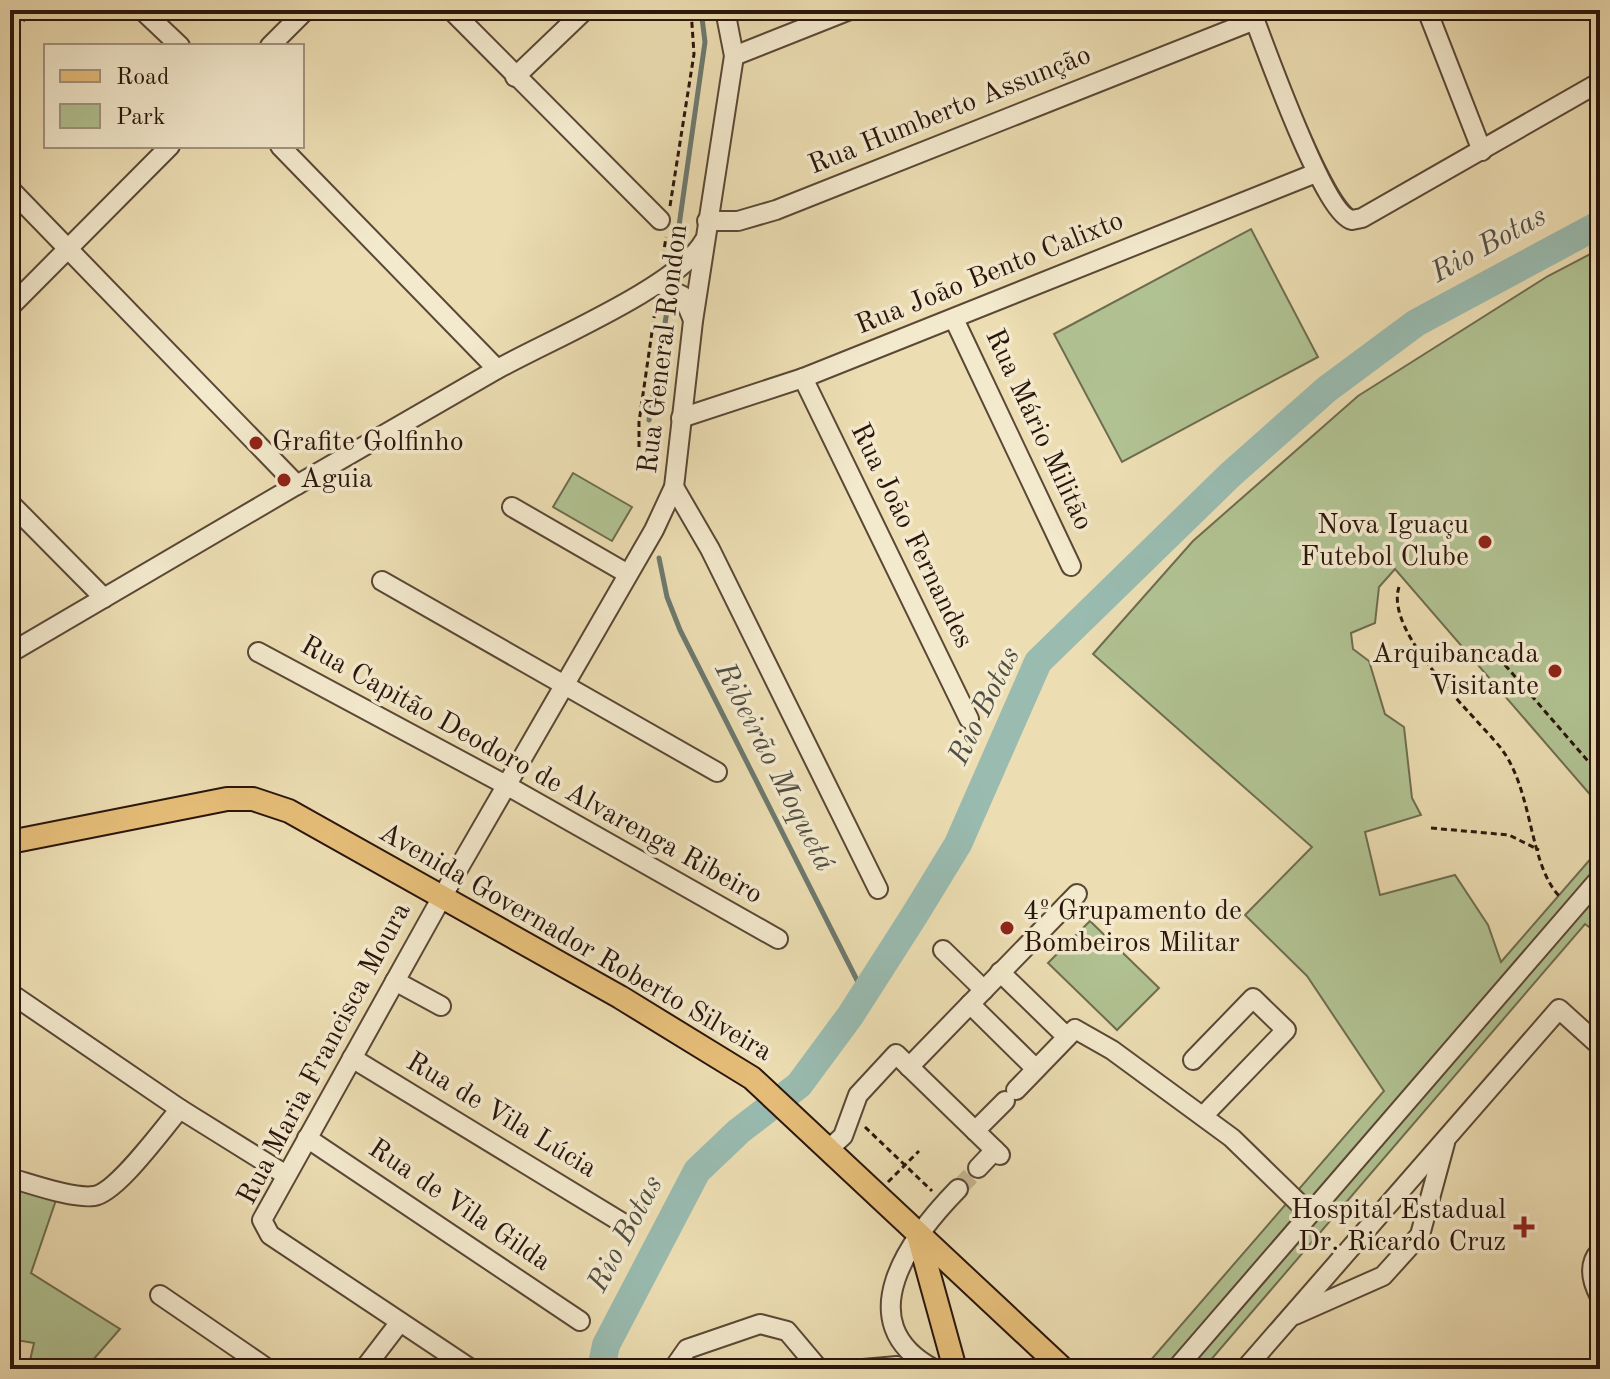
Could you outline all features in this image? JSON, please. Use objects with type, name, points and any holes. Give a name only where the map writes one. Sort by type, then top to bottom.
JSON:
[{"type":"main road","name":"Avenida Governador Roberto Silveira","points":[[10,842],[227,799],[247,798],[289,811],[620,997],[752,1078],[1063,1369]]},
{"type":"main road","points":[[918,1233],[955,1369]]},
{"type":"main road","points":[[934,1298],[955,1282],[973,1284]]},
{"type":"street","points":[[142,10],[178,44]]},
{"type":"street","points":[[272,44],[306,10]]},
{"type":"street","points":[[451,10],[515,77],[665,220]]},
{"type":"street","points":[[515,77],[585,10]]},
{"type":"street","name":"Rua General Rondon","points":[[725,10],[734,56],[693,321],[674,487],[710,549],[878,889]]},
{"type":"street","points":[[734,56],[850,10]]},
{"type":"street","points":[[1427,10],[1482,151]]},
{"type":"street","points":[[1253,15],[1316,173],[1340,215],[1352,220],[1362,218],[1600,82]]},
{"type":"street","name":"Rua Humberto Assunção","points":[[706,230],[776,210],[1253,15]]},
{"type":"street","points":[[10,307],[168,148]]},
{"type":"street","points":[[282,148],[497,369]]},
{"type":"street","name":"Rua João Bento Calixto","points":[[681,418],[803,378],[1316,173]]},
{"type":"street","points":[[10,189],[297,485]]},
{"type":"street","points":[[10,653],[497,369],[659,284],[686,263],[706,230]]},
{"type":"street","points":[[659,284],[683,296],[693,321]]},
{"type":"street","name":"Rua Mário Militão","points":[[954,319],[1071,566]]},
{"type":"street","name":"Rua João Fernandes","points":[[803,378],[969,719]]},
{"type":"street","name":"Rua Maria Francisca Moura","points":[[471,1369],[264,1230],[263,1218],[442,897],[628,574],[674,487]]},
{"type":"street","points":[[10,503],[104,598]]},
{"type":"street","points":[[512,507],[628,574]]},
{"type":"street","points":[[382,581],[717,772]]},
{"type":"street","name":"Rua Capitão Deodoro de Alvarenga Ribeiro","points":[[258,652],[506,785],[778,939]]},
{"type":"street","points":[[1176,1369],[1600,878]]},
{"type":"street","points":[[909,1067],[1077,894]]},
{"type":"street","points":[[943,950],[984,990]]},
{"type":"street","points":[[1000,972],[1067,1037]]},
{"type":"street","points":[[395,981],[441,1006]]},
{"type":"street","points":[[10,993],[180,1109],[286,1175]]},
{"type":"street","points":[[1193,1060],[1253,998],[1286,1030],[1203,1116]]},
{"type":"street","points":[[970,1004],[1036,1069]]},
{"type":"street","points":[[1245,1369],[1559,1009],[1600,1046]]},
{"type":"street","points":[[975,1131],[1075,1029],[1112,1050],[1232,1138],[1309,1213]]},
{"type":"street","points":[[830,1148],[843,1136],[858,1095],[896,1054],[998,1153],[978,1168]]},
{"type":"street","name":"Rua de Vila Lúcia","points":[[352,1058],[621,1222]]},
{"type":"street","points":[[10,1178],[85,1196],[102,1194],[180,1109]]},
{"type":"street","points":[[1290,1318],[1383,1276],[1420,1235],[1447,1137]]},
{"type":"street","name":"Rua de Vila Gilda","points":[[307,1138],[580,1321]]},
{"type":"street","points":[[934,1369],[913,1354],[897,1328],[891,1297],[902,1260],[918,1233],[958,1189]]},
{"type":"street","points":[[1600,1251],[1595,1257],[1591,1276],[1600,1297]]},
{"type":"street","points":[[160,1295],[268,1369]]},
{"type":"street","points":[[364,1369],[400,1322]]},
{"type":"street","points":[[673,1369],[687,1349],[760,1324],[787,1331],[819,1369]]},
{"type":"street","points":[[863,1369],[896,1368],[913,1354]]},
{"type":"path","points":[[16,28],[34,10]]},
{"type":"path","points":[[639,447],[639,422],[665,220],[694,54],[691,10]]},
{"type":"path","points":[[1399,587],[1396,598],[1406,630],[1512,765],[1554,891],[1573,909]]},
{"type":"path","points":[[1505,665],[1600,775]]},
{"type":"path","points":[[1431,828],[1509,835],[1539,850]]},
{"type":"path","points":[[851,1113],[944,1203]]},
{"type":"path","points":[[877,1194],[919,1151]]},
{"type":"green space","points":[[1251,229],[1318,357],[1122,462],[1054,334]]},
{"type":"green space","points":[[1600,249],[1600,806],[1395,569],[1379,587],[1375,623],[1351,633],[1353,649],[1369,661],[1385,714],[1404,727],[1412,798],[1421,815],[1365,832],[1380,895],[1455,875],[1488,925],[1501,962],[1600,848],[1600,935],[1585,924],[1203,1369],[1143,1369],[1384,1091],[1307,976],[1245,915],[1312,847],[1093,654],[1193,541],[1358,396],[1548,276]]},
{"type":"green space","points":[[573,473],[632,507],[612,541],[553,507]]},
{"type":"green space","points":[[1090,921],[1159,988],[1117,1030],[1048,963]]},
{"type":"green space","points":[[21,1190],[56,1200],[31,1273],[120,1329],[85,1369],[28,1369],[34,1343],[10,1339],[10,1206]]},
{"type":"waterway","name":"Ribeirão Moquetá","points":[[676,247],[705,42],[701,10]]},
{"type":"waterway","name":"Rio Botas","points":[[601,1369],[606,1345],[697,1171],[739,1131],[799,1085],[850,1016],[914,916],[958,844],[1038,662],[1230,475],[1327,389],[1416,323],[1600,224]]},
{"type":"waterway","name":"Ribeirão Moquetá","points":[[649,420],[668,305]]},
{"type":"waterway","name":"Ribeirão Moquetá","points":[[659,558],[667,597],[680,630],[863,992]]},
{"type":"tunnel","points":[[958,1189],[978,1168]]},
{"type":"place","name":"Grafite Golfinho","points":[[256,443]]},
{"type":"place","name":"Aguia","points":[[284,480]]},
{"type":"place","name":"Nova Iguaçu Futebol Clube","points":[[1485,542]]},
{"type":"place","name":"Arquibancada Visitante","points":[[1555,671]]},
{"type":"place","name":"4º Grupamento de Bombeiros Militar","points":[[1007,928]]},
{"type":"place","name":"Hospital Estadual Dr. Ricardo Cruz","points":[[1524,1227]]}]
